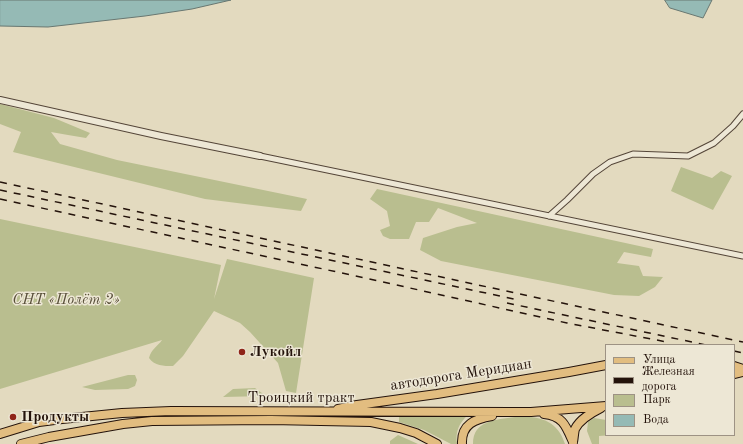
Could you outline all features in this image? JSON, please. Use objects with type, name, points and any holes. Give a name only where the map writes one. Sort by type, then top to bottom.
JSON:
[{"type":"main road","name":"автодорога Меридиан","points":[[321,412],[605,365]]},
{"type":"main road","name":"Троицкий тракт","points":[[0,434],[39,422],[122,413],[171,411],[531,412],[605,406]]},
{"type":"main road","name":"Троицкий тракт","points":[[573,443],[575,430],[580,422],[588,415],[605,406]]},
{"type":"main road","points":[[462,444],[463,431],[471,423],[483,418],[512,412]]},
{"type":"main road","points":[[531,412],[550,414],[562,420],[573,443]]},
{"type":"main road","name":"Троицкий тракт","points":[[21,444],[56,435],[123,424],[152,421],[271,420],[371,422],[416,433],[437,444]]},
{"type":"street","points":[[0,100],[154,134],[743,256]]},
{"type":"street","points":[[549,216],[568,200],[593,174],[610,162],[633,154],[688,156],[714,143],[733,126],[743,114]]},
{"type":"green space","points":[[0,104],[54,118],[90,133],[86,138],[51,132],[60,144],[117,160],[307,199],[301,211],[205,199],[13,152],[21,132],[0,124]]},
{"type":"green space","points":[[681,167],[712,178],[721,171],[732,176],[713,210],[671,191]]},
{"type":"green space","points":[[377,189],[653,249],[651,257],[624,252],[617,263],[639,266],[643,276],[663,277],[655,287],[639,296],[614,295],[441,261],[420,250],[423,238],[457,227],[477,223],[438,208],[429,222],[416,222],[409,239],[390,239],[383,236],[380,230],[390,226],[387,211],[370,199]]},
{"type":"green space","name":"СНТ «Полёт 2»","points":[[0,219],[221,265],[214,299],[227,259],[314,278],[296,393],[286,391],[278,363],[250,332],[240,323],[214,311],[183,356],[173,366],[163,366],[157,364],[149,358],[153,350],[162,340],[0,389]]},
{"type":"green space","points":[[128,375],[135,375],[137,380],[135,386],[128,389],[95,390],[82,387]]},
{"type":"green space","points":[[255,388],[266,396],[223,397],[233,389]]},
{"type":"green space","points":[[468,415],[458,428],[457,444],[451,444],[424,430],[399,422],[399,417]]},
{"type":"green space","points":[[515,417],[531,417],[552,424],[557,429],[565,444],[473,444],[474,436],[481,426],[493,421]]},
{"type":"green space","points":[[594,418],[605,420],[605,436],[599,436],[599,444],[592,444],[587,431],[588,422]]},
{"type":"green space","points":[[398,435],[418,444],[390,444],[390,441]]},
{"type":"water","points":[[0,0],[231,0],[192,9],[145,16],[48,27],[0,26]]},
{"type":"water","points":[[665,0],[712,0],[703,18],[670,8]]},
{"type":"railway","points":[[0,182],[743,342]]},
{"type":"railway","points":[[0,190],[514,299]]},
{"type":"railway","points":[[0,199],[567,323],[667,342]]},
{"type":"railway","points":[[507,303],[701,344]]},
{"type":"railway","points":[[735,351],[743,353]]},
{"type":"place","name":"Лукойл","points":[[242,352]]},
{"type":"place","name":"Продукты","points":[[13,417]]}]
